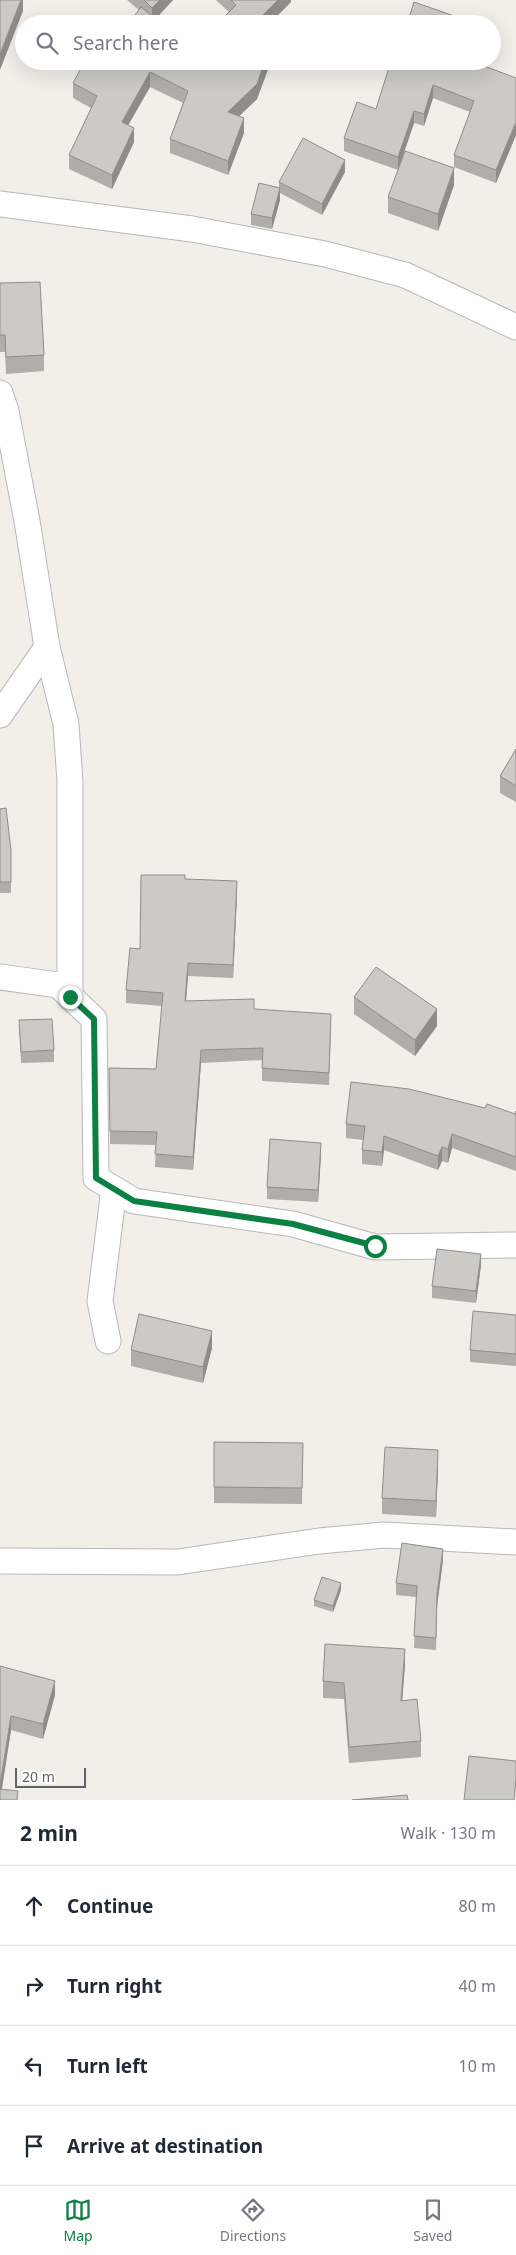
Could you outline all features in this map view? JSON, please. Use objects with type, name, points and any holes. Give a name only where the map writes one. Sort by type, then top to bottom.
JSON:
[{"type":"street","points":[[0,204],[192,229],[325,254],[405,275],[516,327]]},
{"type":"street","points":[[0,393],[6,411],[27,520],[47,647],[66,724],[70,782],[70,997]]},
{"type":"street","points":[[0,715],[47,647]]},
{"type":"street","points":[[0,977],[58,985],[94,1019],[96,1178],[134,1201],[293,1224],[375,1246],[516,1245]]},
{"type":"street","points":[[108,1341],[100,1301],[114,1189]]},
{"type":"street","points":[[0,1561],[178,1562],[319,1541],[384,1535],[516,1542]]},
{"type":"building","points":[[0,0],[21,0],[15,15],[0,54]]},
{"type":"building","points":[[144,0],[160,0],[152,8]]},
{"type":"building","points":[[231,0],[278,0],[263,15],[226,15],[236,5]]},
{"type":"building","points":[[414,2],[451,15],[410,15]]},
{"type":"building","points":[[141,7],[151,15],[135,15]]},
{"type":"building","points":[[80,70],[262,70],[257,84],[228,112],[244,118],[228,161],[170,139],[188,91],[150,72],[122,122],[134,128],[112,175],[69,155],[97,96],[73,83]]},
{"type":"building","points":[[388,70],[495,70],[516,78],[516,122],[496,170],[454,155],[474,101],[433,85],[424,114],[414,111],[398,157],[344,138],[357,102],[376,109]]},
{"type":"building","points":[[303,138],[345,160],[322,204],[279,182]]},
{"type":"building","points":[[405,151],[454,168],[438,214],[388,197]]},
{"type":"building","points":[[259,183],[280,188],[272,218],[251,214]]},
{"type":"building","points":[[40,282],[44,355],[6,357],[5,335],[0,335],[0,283]]},
{"type":"building","points":[[516,749],[516,786],[500,776]]},
{"type":"building","points":[[6,808],[11,850],[11,882],[0,882],[0,809]]},
{"type":"building","points":[[141,875],[185,875],[185,879],[237,881],[233,965],[188,963],[185,1001],[254,999],[254,1009],[331,1014],[329,1073],[262,1068],[263,1048],[201,1050],[193,1157],[155,1154],[157,1132],[110,1131],[109,1068],[156,1069],[163,993],[126,990],[130,948],[140,949]]},
{"type":"building","points":[[376,967],[437,1009],[415,1040],[354,997]]},
{"type":"building","points":[[52,1019],[54,1050],[21,1052],[19,1020]]},
{"type":"building","points":[[351,1082],[409,1089],[485,1108],[487,1104],[515,1114],[516,1111],[516,1157],[452,1134],[448,1149],[442,1147],[438,1156],[384,1136],[382,1152],[362,1150],[365,1126],[346,1124]]},
{"type":"building","points":[[270,1139],[321,1143],[318,1190],[267,1187]]},
{"type":"building","points":[[437,1249],[481,1254],[476,1291],[432,1286]]},
{"type":"building","points":[[473,1311],[516,1315],[516,1354],[470,1350]]},
{"type":"building","points":[[139,1314],[212,1331],[203,1367],[131,1350]]},
{"type":"building","points":[[214,1442],[303,1443],[302,1488],[214,1487]]},
{"type":"building","points":[[385,1447],[438,1450],[436,1501],[382,1498]]},
{"type":"building","points":[[402,1543],[443,1549],[437,1594],[436,1638],[414,1636],[417,1586],[396,1583]]},
{"type":"building","points":[[322,1577],[341,1583],[333,1606],[314,1600]]},
{"type":"building","points":[[325,1644],[405,1649],[401,1701],[417,1699],[421,1741],[349,1747],[344,1683],[323,1681]]},
{"type":"building","points":[[0,1666],[55,1681],[43,1724],[11,1716],[0,1785]]},
{"type":"building","points":[[469,1756],[516,1761],[514,1800],[464,1800]]},
{"type":"building","points":[[0,1789],[18,1791],[17,1800],[0,1800]]},
{"type":"building","points":[[407,1795],[408,1800],[352,1800]]},
{"type":"route","points":[[70,997],[94,1019],[96,1178],[134,1201],[293,1224],[375,1246]]}]
